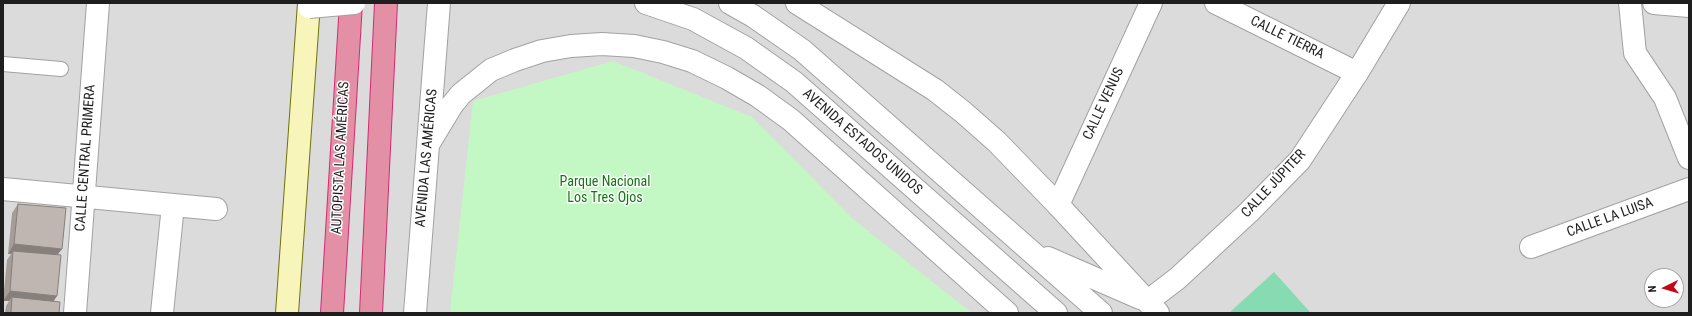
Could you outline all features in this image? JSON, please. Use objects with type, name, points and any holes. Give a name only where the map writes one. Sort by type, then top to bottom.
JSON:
[{"type":"highway","name":"AUTOPISTA LAS AMÉRICAS","points":[[332,313],[353,3]]},
{"type":"highway","points":[[371,313],[386,3]]},
{"type":"main road","points":[[287,313],[309,5]]},
{"type":"street","name":"CALLE CENTRAL PRIMERA","points":[[75,313],[98,3]]},
{"type":"street","points":[[309,5],[353,3]]},
{"type":"street","name":"AVENIDA LAS AMÉRICAS","points":[[414,313],[429,144],[439,3]]},
{"type":"street","name":"AVENIDA ESTADOS UNIDOS","points":[[646,3],[693,19],[746,48],[794,82],[1056,313]]},
{"type":"street","points":[[730,3],[753,16],[802,50],[1100,313]]},
{"type":"street","points":[[797,3],[935,90],[963,112],[997,142],[1153,307]]},
{"type":"street","name":"CALLE VENUS","points":[[1058,205],[1151,3]]},
{"type":"street","name":"CALLE TIERRA","points":[[1216,3],[1357,73]]},
{"type":"street","name":"CALLE JÚPITER","points":[[1153,307],[1178,278],[1300,160],[1357,73],[1399,3]]},
{"type":"street","points":[[1630,3],[1635,53],[1665,98],[1689,158]]},
{"type":"street","points":[[1654,3],[1689,6]]},
{"type":"street","points":[[429,144],[452,105],[461,94],[491,70],[515,60],[542,51],[564,47],[602,44],[634,46],[663,52],[692,61],[727,78],[758,96],[791,120],[1007,313]]},
{"type":"street","points":[[3,189],[216,209]]},
{"type":"street","name":"CALLE LA LUISA","points":[[1531,247],[1689,189]]},
{"type":"street","points":[[162,313],[173,205]]},
{"type":"street","points":[[1028,249],[1153,307]]},
{"type":"lane","points":[[3,64],[61,69]]},
{"type":"shaded area","points":[[3,3],[1689,3],[1689,313],[3,313]]},
{"type":"green space","name":"Parque Nacional Los Tres Ojos","points":[[613,61],[752,117],[853,219],[972,313],[450,313],[473,101]]},
{"type":"green space","points":[[1274,272],[1311,313],[1229,313]]},
{"type":"building","points":[[18,204],[66,208],[62,249],[14,244]]},
{"type":"building","points":[[13,251],[61,255],[57,296],[10,291]]},
{"type":"building","points":[[12,297],[60,302],[59,313],[11,313]]}]
